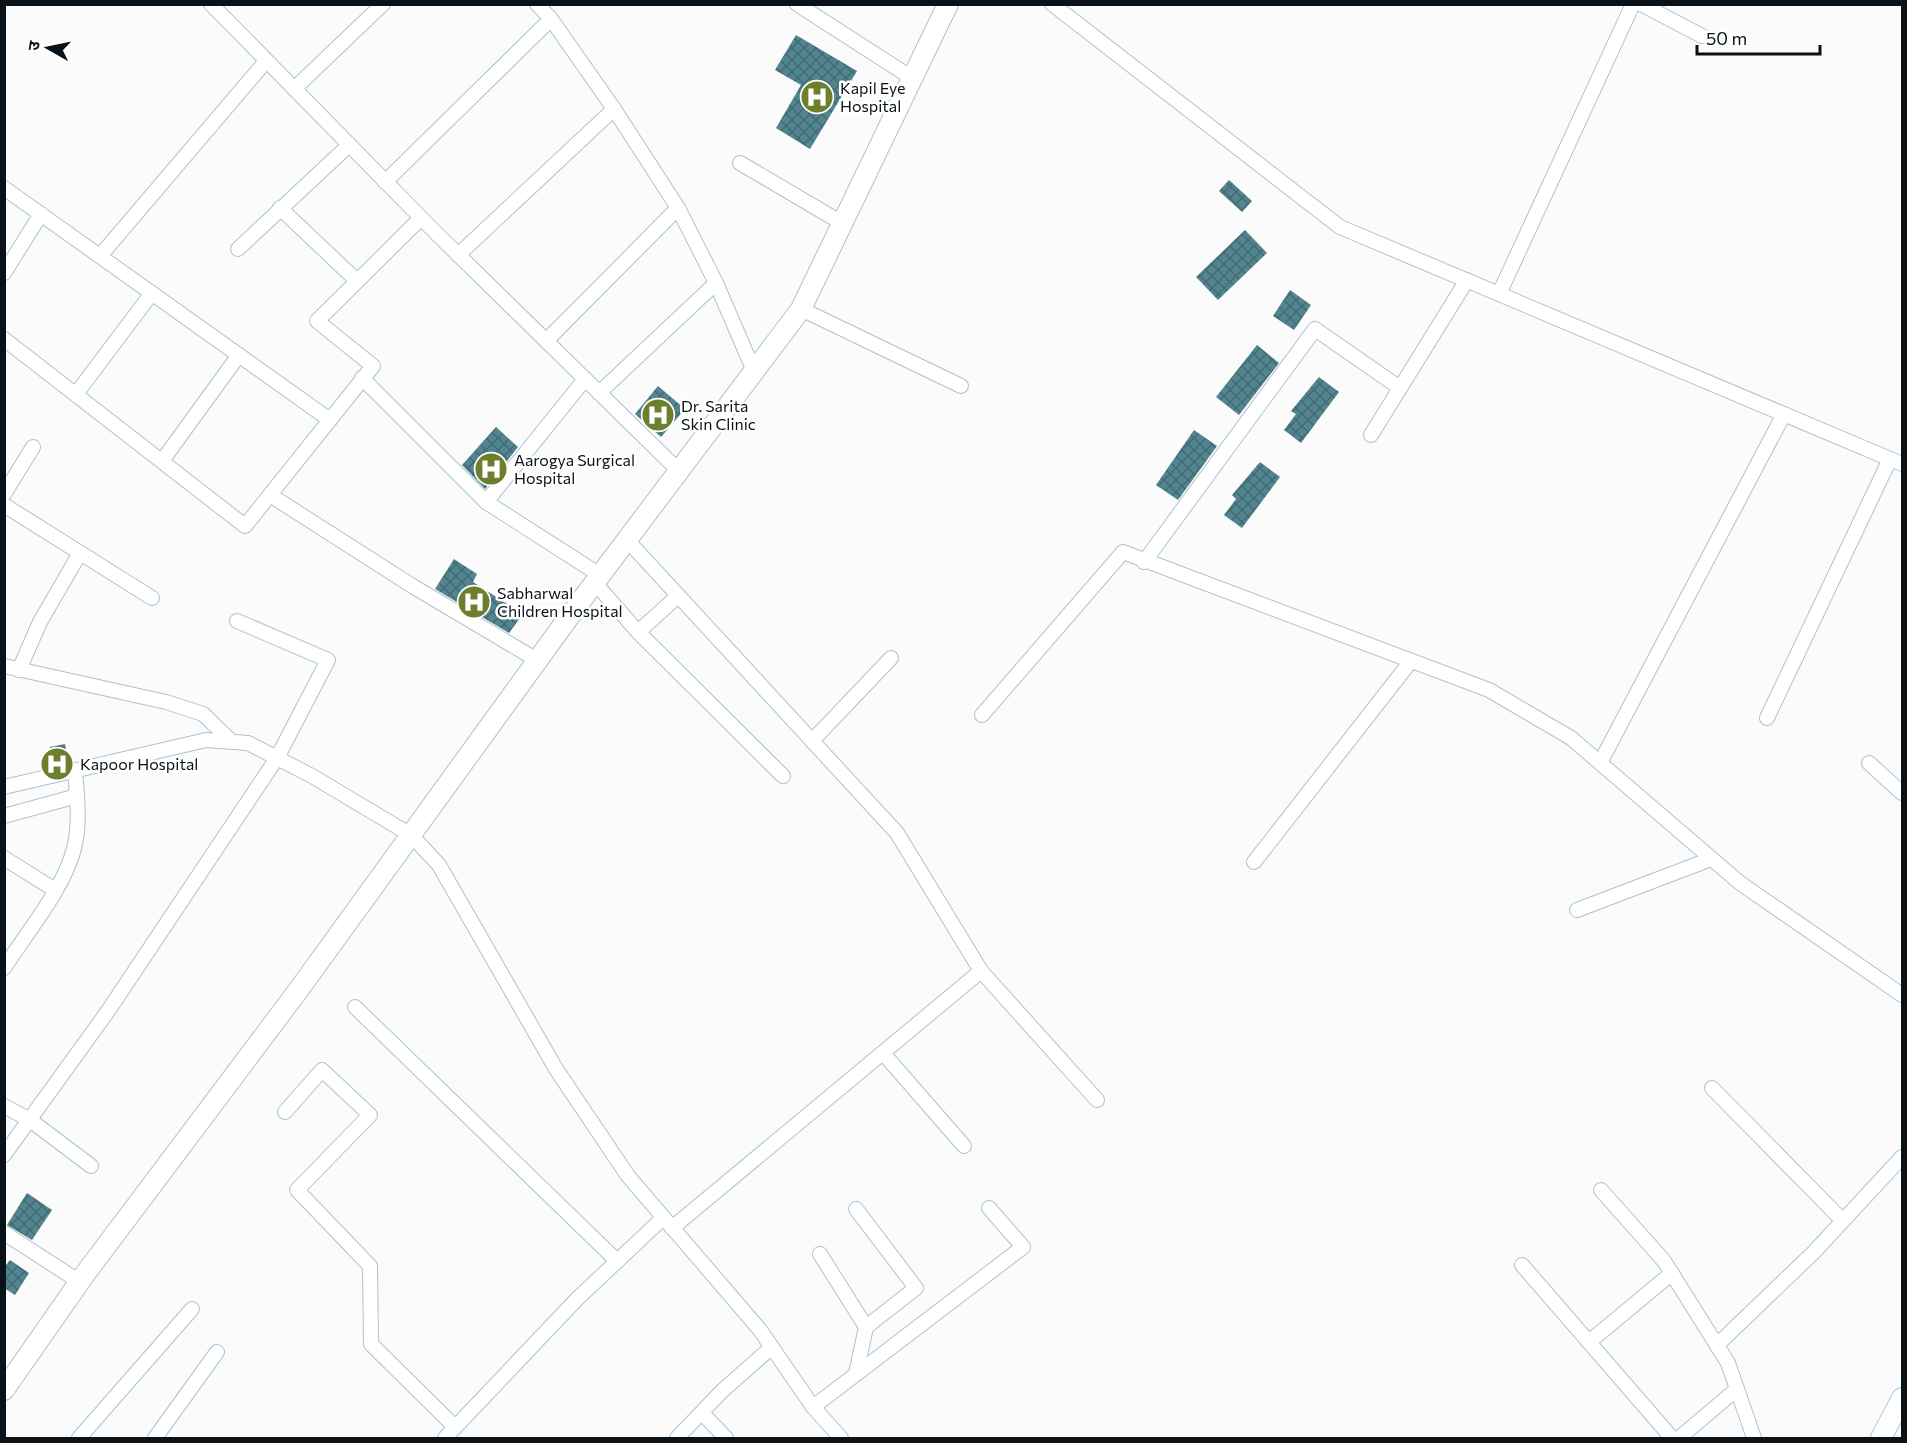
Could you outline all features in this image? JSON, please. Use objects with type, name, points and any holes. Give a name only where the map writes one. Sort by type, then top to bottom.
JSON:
[{"type":"street","points":[[211,4],[458,255],[679,471]]},
{"type":"street","points":[[537,4],[551,19],[614,109],[678,208],[716,283],[754,371]]},
{"type":"street","points":[[797,4],[912,78]]},
{"type":"street","points":[[8,1378],[411,835],[537,660],[801,309],[948,4]]},
{"type":"street","points":[[1052,4],[1340,227],[1896,462],[1767,718]]},
{"type":"street","points":[[1499,294],[1633,4]]},
{"type":"street","points":[[1641,4],[1702,36]]},
{"type":"street","points":[[294,89],[378,6]]},
{"type":"street","points":[[385,182],[551,19]]},
{"type":"street","points":[[100,256],[266,61]]},
{"type":"street","points":[[458,255],[614,109]]},
{"type":"street","points":[[238,249],[349,145]]},
{"type":"street","points":[[740,163],[842,223]]},
{"type":"street","points":[[4,188],[330,420]]},
{"type":"street","points":[[280,208],[357,281]]},
{"type":"street","points":[[546,341],[678,208]]},
{"type":"street","points":[[4,273],[41,214]]},
{"type":"street","points":[[4,339],[245,526],[373,366],[317,321],[421,218]]},
{"type":"street","points":[[1371,435],[1467,280]]},
{"type":"street","points":[[599,393],[716,283]]},
{"type":"street","points":[[76,394],[153,293]]},
{"type":"street","points":[[801,309],[961,386]]},
{"type":"street","points":[[1144,562],[1315,329],[1400,388]]},
{"type":"street","points":[[162,461],[239,355]]},
{"type":"street","points":[[362,378],[486,501],[598,579],[638,632],[783,776]]},
{"type":"street","points":[[486,501],[585,379]]},
{"type":"street","points":[[1600,763],[1784,414]]},
{"type":"street","points":[[4,494],[33,447]]},
{"type":"street","points":[[270,495],[414,587],[537,660]]},
{"type":"street","points":[[4,505],[152,598]]},
{"type":"street","points":[[627,540],[897,833],[981,971],[1097,1100]]},
{"type":"street","points":[[982,715],[1123,552],[1144,562],[1489,690],[1571,738],[1740,884],[1902,995]]},
{"type":"street","points":[[19,670],[40,622],[80,553]]},
{"type":"street","points":[[638,632],[678,596]]},
{"type":"street","points":[[4,1155],[121,992],[277,758],[328,660],[237,621]]},
{"type":"street","points":[[812,741],[891,658]]},
{"type":"street","points":[[1254,862],[1411,661]]},
{"type":"street","points":[[4,666],[166,702],[203,714],[232,742]]},
{"type":"street","points":[[4,787],[206,741],[248,742],[411,835],[440,865],[556,1069],[628,1176],[772,1347],[834,1436]]},
{"type":"street","points":[[1869,763],[1902,793]]},
{"type":"street","points":[[4,968],[64,876],[75,845],[77,796],[75,771]]},
{"type":"street","points":[[4,816],[77,796]]},
{"type":"street","points":[[4,858],[55,890]]},
{"type":"street","points":[[1577,910],[1711,859]]},
{"type":"street","points":[[445,1438],[577,1299],[617,1262],[883,1053],[981,971]]},
{"type":"street","points":[[355,1007],[617,1262]]},
{"type":"street","points":[[883,1053],[964,1146]]},
{"type":"street","points":[[285,1112],[322,1070],[370,1115],[297,1190],[370,1266],[371,1344],[455,1428]]},
{"type":"street","points":[[1712,1088],[1843,1221]]},
{"type":"street","points":[[4,1106],[30,1120],[91,1166]]},
{"type":"street","points":[[1717,1345],[1843,1221],[1902,1157]]},
{"type":"street","points":[[1601,1190],[1672,1273],[1717,1345],[1728,1363],[1754,1438]]},
{"type":"street","points":[[813,1407],[1023,1247],[989,1208]]},
{"type":"street","points":[[856,1209],[916,1288],[866,1327],[856,1374]]},
{"type":"street","points":[[4,1233],[80,1282]]},
{"type":"street","points":[[820,1254],[866,1327]]},
{"type":"street","points":[[1522,1265],[1672,1438]]},
{"type":"street","points":[[1589,1342],[1672,1273]]},
{"type":"street","points":[[79,1438],[192,1309]]},
{"type":"street","points":[[677,1438],[772,1347]]},
{"type":"street","points":[[155,1438],[218,1352]]},
{"type":"street","points":[[1678,1438],[1737,1389]]},
{"type":"street","points":[[1881,1438],[1902,1398]]},
{"type":"street","points":[[702,1413],[726,1438]]},
{"type":"building","points":[[796,35],[857,71],[810,149],[776,128],[801,85],[775,70]]},
{"type":"building","points":[[1229,180],[1252,201],[1242,212],[1219,191]]},
{"type":"building","points":[[1245,230],[1267,253],[1218,300],[1196,277]]},
{"type":"building","points":[[1290,290],[1311,305],[1294,330],[1273,316]]},
{"type":"building","points":[[1257,345],[1279,363],[1239,415],[1216,397]]},
{"type":"building","points":[[1319,377],[1339,392],[1301,443],[1284,430],[1296,414],[1291,411]]},
{"type":"building","points":[[658,386],[685,409],[661,437],[635,414]]},
{"type":"building","points":[[496,427],[518,447],[485,489],[462,465]]},
{"type":"building","points":[[1194,430],[1217,446],[1178,500],[1156,485]]},
{"type":"building","points":[[1260,462],[1280,477],[1242,528],[1224,515],[1236,499],[1232,495]]},
{"type":"building","points":[[454,559],[477,574],[473,582],[523,614],[509,633],[435,589]]},
{"type":"building","points":[[65,744],[69,763],[54,766],[50,747]]},
{"type":"building","points":[[27,1193],[52,1210],[32,1240],[7,1225]]},
{"type":"building","points":[[10,1260],[29,1273],[15,1295],[4,1288],[4,1268]]},
{"type":"place","name":"Kapil Eye Hospital","points":[[817,97]]},
{"type":"place","name":"Dr. Sarita Skin Clinic","points":[[658,415]]},
{"type":"place","name":"Aarogya Surgical Hospital","points":[[491,469]]},
{"type":"place","name":"Sabharwal Children Hospital","points":[[474,602]]},
{"type":"place","name":"Kapoor Hospital","points":[[57,764]]}]
